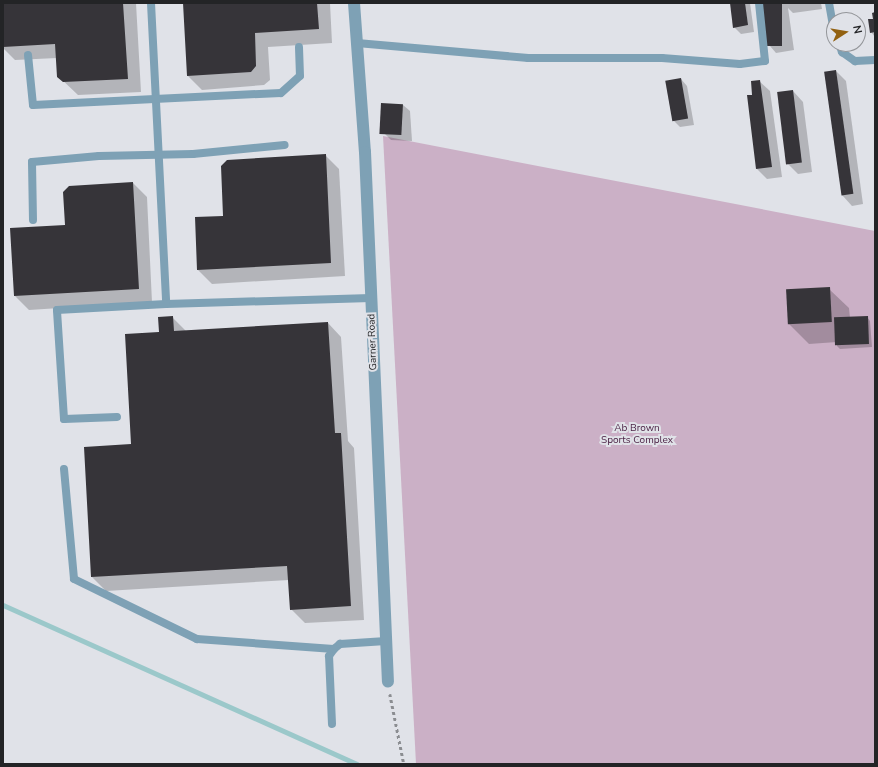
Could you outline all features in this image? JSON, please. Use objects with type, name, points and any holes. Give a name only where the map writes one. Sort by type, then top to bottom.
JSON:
[{"type":"street","name":"Garner Road","points":[[354,3],[365,152],[388,682]]},
{"type":"lane","points":[[151,3],[166,304]]},
{"type":"lane","points":[[357,43],[528,58],[662,58],[740,64],[765,61],[759,3]]},
{"type":"lane","points":[[28,55],[33,105],[281,93],[300,76],[299,47]]},
{"type":"lane","points":[[842,52],[855,61],[875,60]]},
{"type":"lane","points":[[33,220],[32,162],[158,154],[193,154],[285,145]]},
{"type":"lane","points":[[117,418],[64,419],[57,310],[166,304],[371,298]]},
{"type":"lane","points":[[64,469],[74,578],[198,639],[334,649]]},
{"type":"lane","points":[[332,724],[329,656],[340,644],[386,641]]},
{"type":"path","points":[[388,682],[404,764]]},
{"type":"green space","name":"Ab Brown Sports Complex","points":[[383,136],[875,231],[875,764],[416,764]]},
{"type":"building","points":[[3,3],[123,3],[128,79],[63,82],[57,77],[55,44],[3,47]]},
{"type":"building","points":[[183,3],[317,3],[319,29],[255,33],[256,66],[251,72],[187,76]]},
{"type":"building","points":[[730,3],[745,3],[748,25],[733,28]]},
{"type":"building","points":[[763,3],[782,3],[782,46],[763,46]]},
{"type":"building","points":[[875,12],[875,32],[870,33],[868,19],[873,19],[872,13]]},
{"type":"building","points":[[836,70],[853,194],[842,195],[824,72]]},
{"type":"building","points":[[681,78],[688,118],[672,121],[665,81]]},
{"type":"building","points":[[760,80],[772,167],[756,169],[747,95],[752,95],[751,81]]},
{"type":"building","points":[[793,90],[802,162],[786,164],[777,92]]},
{"type":"building","points":[[381,103],[403,104],[401,135],[379,134]]},
{"type":"building","points":[[326,154],[331,263],[197,270],[195,217],[223,216],[221,166],[227,160]]},
{"type":"building","points":[[133,182],[139,289],[14,296],[10,228],[65,225],[63,192],[69,186]]},
{"type":"building","points":[[830,287],[832,322],[788,324],[786,289]]},
{"type":"building","points":[[173,316],[174,331],[328,322],[335,433],[341,433],[351,606],[290,610],[287,566],[91,577],[84,447],[131,444],[125,334],[159,332],[158,317]]},
{"type":"building","points":[[868,316],[869,344],[835,345],[834,317]]},
{"type":"waterway","points":[[3,605],[357,764]]}]
